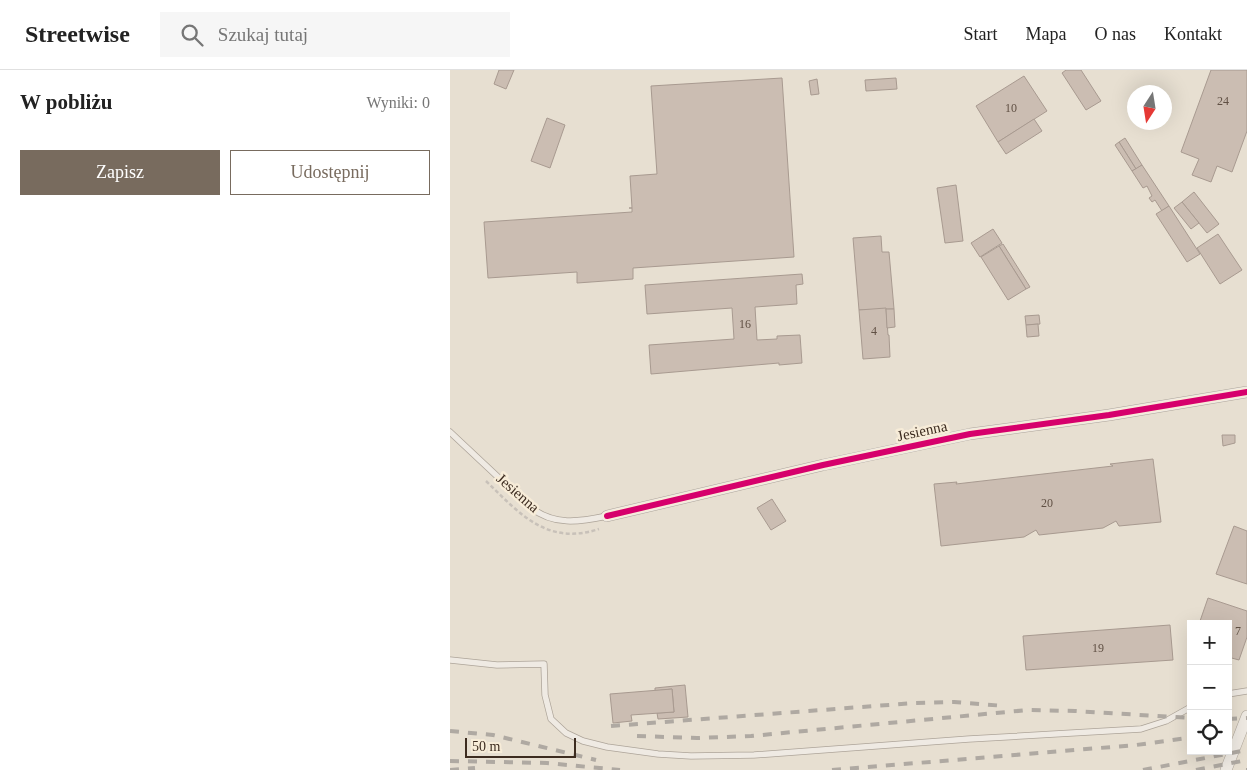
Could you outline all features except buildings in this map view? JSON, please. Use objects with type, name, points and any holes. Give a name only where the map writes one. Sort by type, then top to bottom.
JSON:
[{"type":"street","name":"Jesienna","points":[[607,516],[823,465],[970,434],[1109,415],[1247,392]]},
{"type":"street","points":[[1226,770],[1247,716]]},
{"type":"lane","name":"Jesienna","points":[[450,432],[530,507],[544,516],[570,522],[607,516]]},
{"type":"lane","points":[[450,660],[497,665],[544,664],[545,695],[551,719],[566,733],[583,741],[607,747],[658,754],[691,756],[754,755],[968,739],[1141,729],[1166,721],[1187,709]]},
{"type":"lane","points":[[1232,693],[1247,691]]},
{"type":"railway","points":[[611,726],[914,703],[954,702],[1005,706]]},
{"type":"railway","points":[[637,736],[697,738],[751,736],[1028,710],[1187,718]]},
{"type":"railway","points":[[1232,719],[1247,718]]},
{"type":"railway","points":[[450,731],[493,735],[596,760]]},
{"type":"railway","points":[[832,770],[1136,745],[1187,738]]},
{"type":"railway","points":[[1143,770],[1247,750]]},
{"type":"railway","points":[[1196,770],[1247,760]]},
{"type":"railway","points":[[450,761],[547,763],[620,770]]},
{"type":"railway","points":[[450,770],[475,768]]},
{"type":"cycle path","points":[[607,516],[823,465],[970,434],[1109,415],[1247,392]]}]
